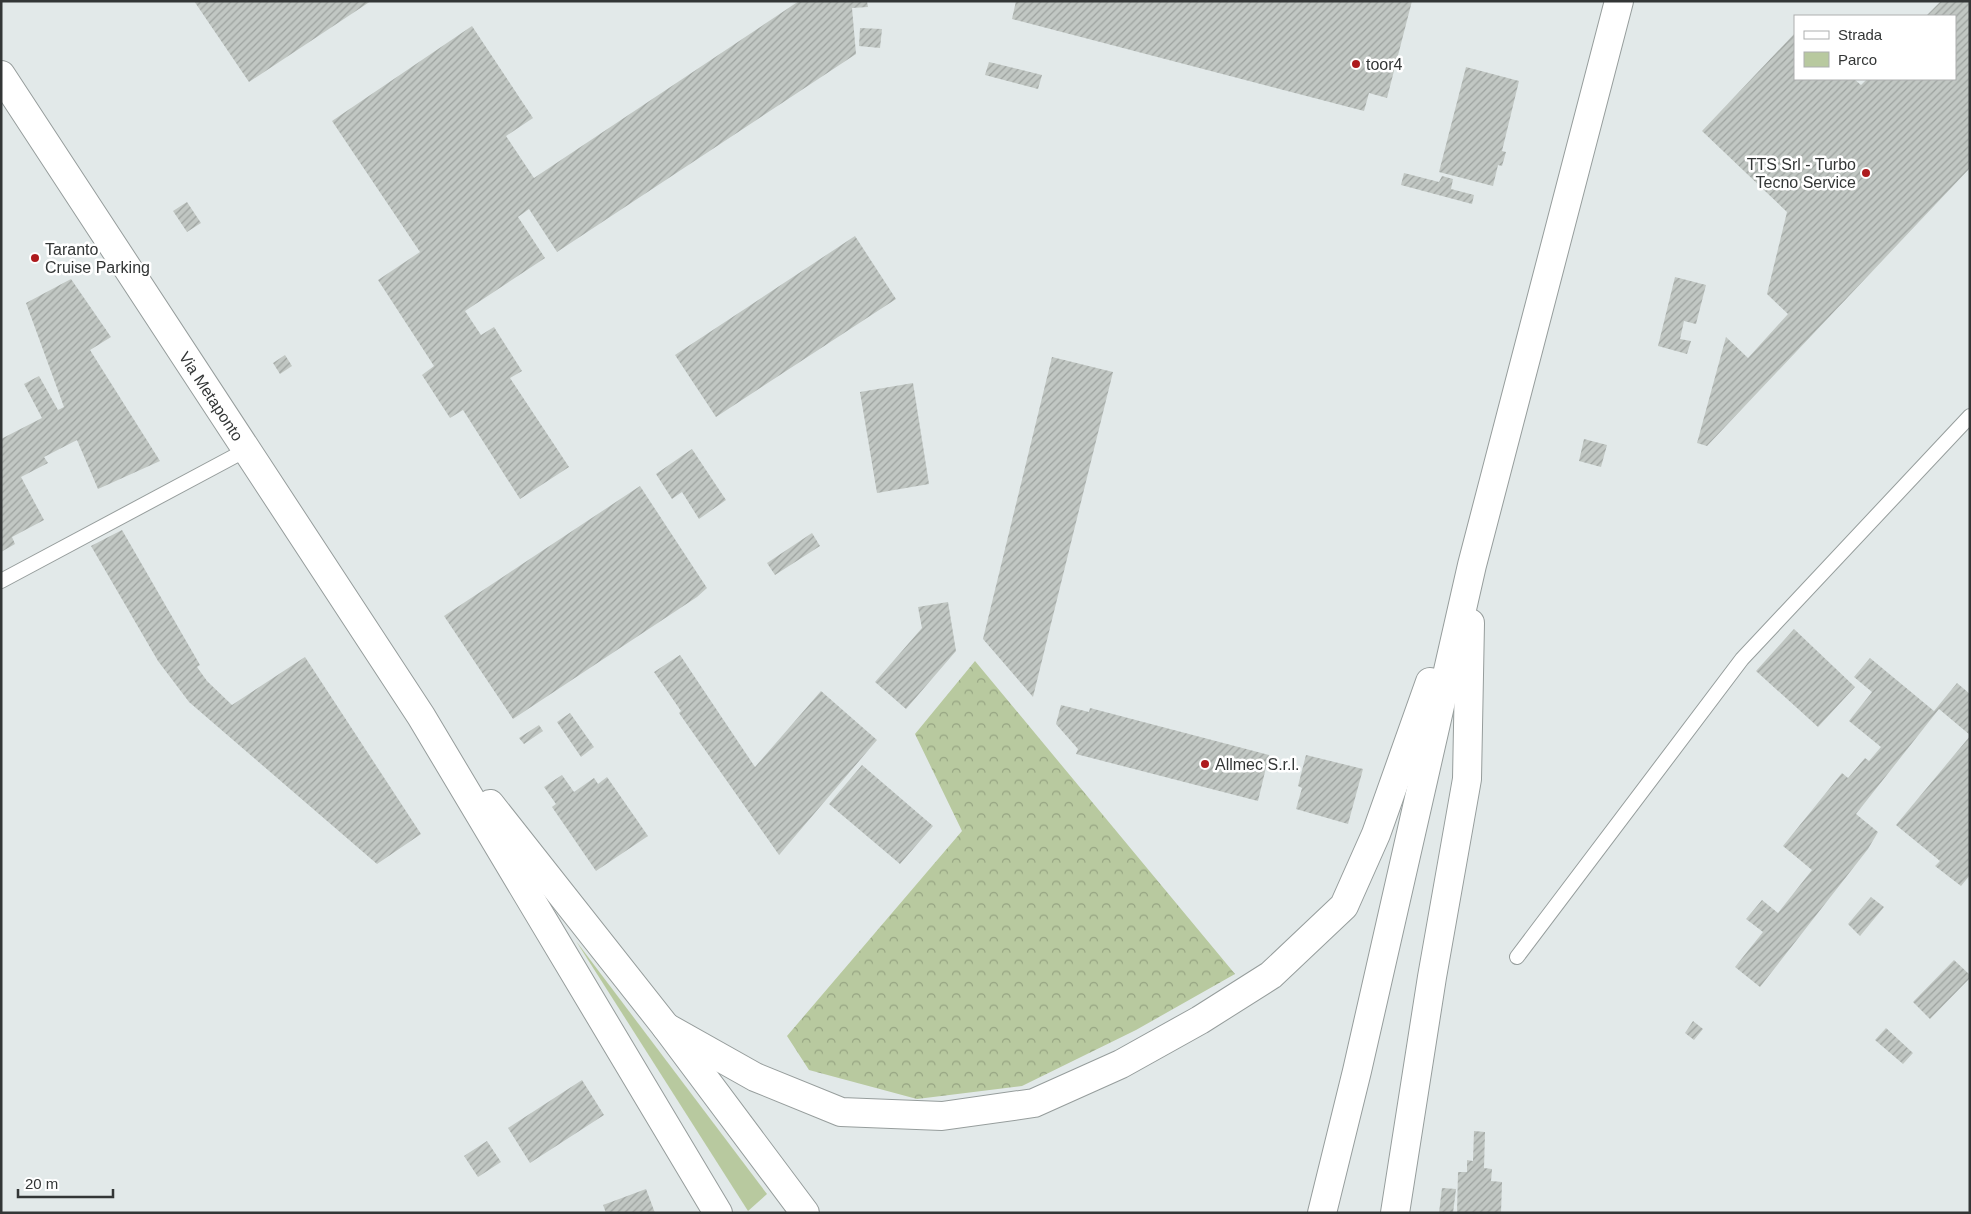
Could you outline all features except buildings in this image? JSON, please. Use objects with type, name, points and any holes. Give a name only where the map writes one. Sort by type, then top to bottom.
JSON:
[{"type":"main road","points":[[1322,1213],[1357,1071],[1472,565],[1619,1]]},
{"type":"main road","name":"Via Metaponto","points":[[1,75],[420,716]]},
{"type":"main road","points":[[666,1027],[755,1077],[840,1112],[942,1116],[1034,1103],[1122,1064],[1200,1020],[1271,975],[1344,906],[1376,834],[1472,565]]},
{"type":"main road","points":[[1395,1213],[1432,977],[1467,779],[1472,565]]},
{"type":"main road","points":[[420,716],[666,1027],[805,1213]]},
{"type":"main road","points":[[420,716],[718,1213]]},
{"type":"lane","points":[[1516,957],[1742,659],[1970,416]]},
{"type":"lane","points":[[1,581],[246,450]]},
{"type":"green space","points":[[975,661],[1235,974],[1136,1030],[1022,1086],[917,1099],[809,1070],[787,1036],[962,831],[915,734]]},
{"type":"green space","points":[[576,941],[767,1194],[748,1211]]},
{"type":"place","name":"toor4","points":[[1356,64]]},
{"type":"place","name":"TTS Srl - Turbo Tecno Service","points":[[1866,173]]},
{"type":"place","name":"Taranto Cruise Parking","points":[[35,258]]},
{"type":"place","name":"Allmec S.r.l.","points":[[1205,764]]}]
